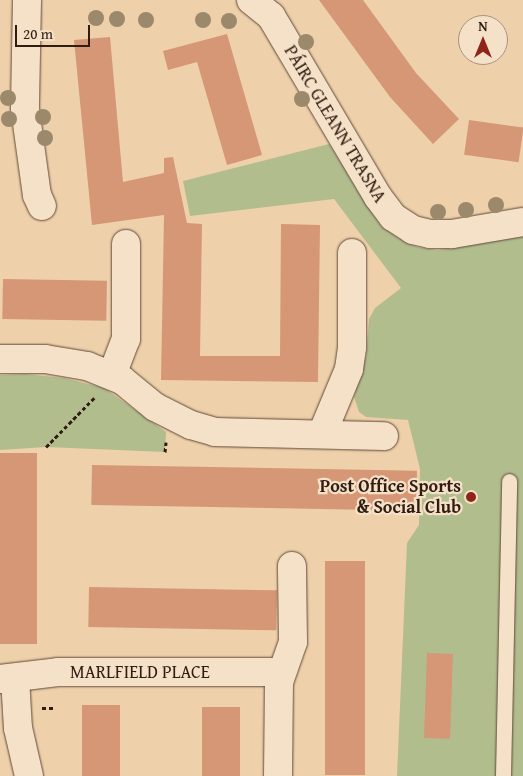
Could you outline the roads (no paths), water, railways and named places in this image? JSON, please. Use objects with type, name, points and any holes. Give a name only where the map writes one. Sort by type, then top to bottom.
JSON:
[{"type":"street","points":[[27,0],[25,109],[36,195],[42,206]]},
{"type":"street","name":"PÁIRC GLEANN TRASNA","points":[[261,8],[378,197],[393,217],[413,230],[430,234],[452,234],[523,222]]},
{"type":"street","points":[[105,385],[126,339],[126,244]]},
{"type":"street","points":[[322,434],[341,391],[352,347],[352,253]]},
{"type":"street","points":[[0,359],[45,359],[87,366],[105,385],[155,407],[191,426],[215,432],[384,436]]},
{"type":"street","points":[[278,776],[281,672],[292,642],[292,566]]},
{"type":"street","name":"MARLFIELD PLACE","points":[[8,678],[58,672],[281,672]]},
{"type":"street","points":[[8,678],[29,776]]},
{"type":"lane","points":[[503,776],[509,481]]},
{"type":"place","name":"Post Office Sports & Social Club","points":[[471,497]]}]
